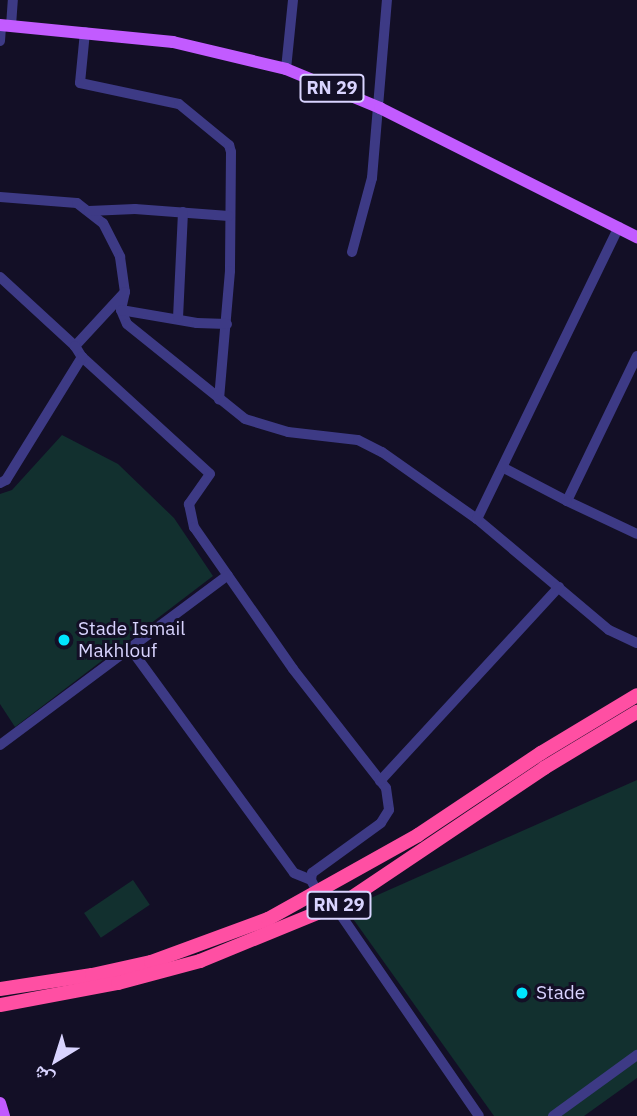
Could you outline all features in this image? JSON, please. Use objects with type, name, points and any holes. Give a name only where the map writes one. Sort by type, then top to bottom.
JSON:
[{"type":"highway","name":"RN 29","points":[[0,989],[92,975],[151,962],[268,919],[314,887],[418,835],[541,752],[637,695]]},
{"type":"highway","name":"RN 29","points":[[0,1005],[118,983],[200,961],[335,908],[544,768],[637,712]]},
{"type":"main road","name":"RN 29","points":[[4,25],[173,42],[286,69],[380,108],[637,237]]},
{"type":"main road","points":[[0,1103],[4,1116]]},
{"type":"street","points":[[0,41],[13,0]]},
{"type":"street","points":[[286,69],[293,0]]},
{"type":"street","points":[[352,252],[372,178],[387,0]]},
{"type":"street","points":[[85,32],[80,83],[179,104],[229,145],[232,152],[227,324],[219,400]]},
{"type":"street","points":[[0,197],[77,203],[103,223],[120,257],[125,292],[121,310],[127,324],[245,419],[261,425],[358,440],[382,452],[477,519],[609,630],[637,643]]},
{"type":"street","points":[[89,211],[135,209],[229,216]]},
{"type":"street","points":[[178,318],[183,212]]},
{"type":"street","points":[[477,519],[619,227]]},
{"type":"street","points":[[0,277],[75,346],[82,357],[210,474],[189,504],[194,527],[293,669],[386,788],[389,810],[381,823],[312,873],[314,887]]},
{"type":"street","points":[[75,346],[125,292]]},
{"type":"street","points":[[121,310],[227,324]]},
{"type":"street","points":[[567,501],[637,356]]},
{"type":"street","points":[[0,483],[6,480],[82,357]]},
{"type":"street","points":[[504,468],[637,534]]},
{"type":"street","points":[[0,745],[228,575]]},
{"type":"street","points":[[380,780],[559,587]]},
{"type":"street","points":[[130,648],[294,873],[314,887]]},
{"type":"street","points":[[335,908],[479,1116]]},
{"type":"street","points":[[553,1116],[637,1055]]},
{"type":"green space","name":"Stade Ismail Makhlouf","points":[[62,435],[118,464],[174,518],[213,576],[15,727],[0,704],[0,494],[12,490]]},
{"type":"green space","name":"Stade","points":[[637,780],[637,1078],[584,1116],[494,1116],[346,909]]},
{"type":"green space","points":[[133,880],[150,905],[101,938],[84,913]]},
{"type":"place","name":"Stade Ismail Makhlouf","points":[[64,640]]},
{"type":"place","name":"Stade","points":[[522,993]]}]
